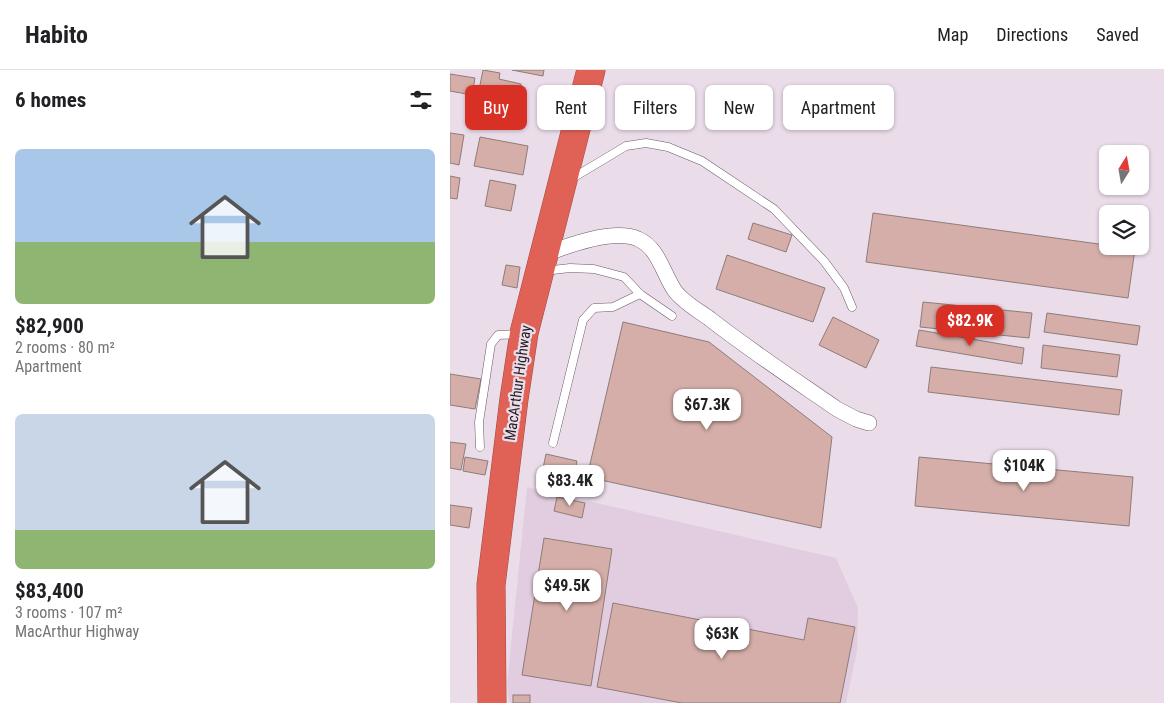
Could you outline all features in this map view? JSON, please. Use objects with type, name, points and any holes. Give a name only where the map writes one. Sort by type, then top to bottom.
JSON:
[{"type":"highway","name":"MacArthur Highway","points":[[492,703],[491,585],[524,333],[591,70]]},
{"type":"street","points":[[543,256],[577,242],[617,236],[628,236],[638,239],[654,251],[675,292],[729,334],[838,409],[856,419],[869,423]]},
{"type":"lane","points":[[562,180],[576,176],[626,146],[646,143],[668,147],[702,161],[774,209],[824,261],[844,288],[852,307]]},
{"type":"lane","points":[[543,256],[570,268],[594,269],[624,277],[640,294],[672,316]]},
{"type":"lane","points":[[553,443],[583,320],[594,308],[612,308],[640,294]]},
{"type":"lane","points":[[480,447],[480,422],[491,344],[498,335],[524,333]]},
{"type":"shaded area","points":[[527,487],[836,558],[858,608],[857,651],[846,703],[509,703],[507,685]]},
{"type":"building","points":[[483,70],[500,73],[499,79],[521,84],[521,85],[480,85]]},
{"type":"building","points":[[512,70],[544,70],[543,76]]},
{"type":"building","points":[[450,74],[475,78],[474,85],[465,85],[465,94],[450,91]]},
{"type":"building","points":[[450,133],[464,135],[459,165],[450,163]]},
{"type":"building","points":[[480,137],[528,146],[523,175],[474,166]]},
{"type":"building","points":[[450,176],[460,178],[457,199],[450,198]]},
{"type":"building","points":[[490,180],[516,185],[511,211],[485,206]]},
{"type":"building","points":[[873,213],[1099,244],[1099,255],[1134,255],[1128,298],[866,262]]},
{"type":"building","points":[[753,223],[792,235],[786,252],[748,239]]},
{"type":"building","points":[[727,255],[825,288],[813,322],[716,289]]},
{"type":"building","points":[[506,265],[520,267],[517,288],[502,285]]},
{"type":"building","points":[[923,302],[1032,313],[1029,338],[920,327]]},
{"type":"building","points":[[1047,313],[1140,326],[1137,345],[1044,332]]},
{"type":"building","points":[[833,317],[879,340],[866,368],[819,345]]},
{"type":"building","points":[[623,322],[709,342],[832,437],[821,528],[587,477]]},
{"type":"building","points":[[919,330],[1024,348],[1022,364],[916,346]]},
{"type":"building","points":[[1043,345],[1120,355],[1117,377],[1041,368]]},
{"type":"building","points":[[931,367],[1122,390],[1119,415],[928,392]]},
{"type":"building","points":[[450,374],[481,379],[475,409],[450,405]]},
{"type":"building","points":[[450,442],[466,444],[461,470],[450,468]]},
{"type":"building","points":[[546,454],[577,461],[570,494],[539,487]]},
{"type":"building","points":[[465,457],[488,461],[485,475],[463,471]]},
{"type":"building","points":[[919,457],[1133,477],[1129,526],[915,506]]},
{"type":"building","points":[[557,497],[585,503],[582,518],[554,511]]},
{"type":"building","points":[[450,505],[472,508],[469,528],[450,525]]},
{"type":"building","points":[[544,538],[612,549],[591,686],[522,675]]},
{"type":"building","points":[[613,603],[804,640],[808,618],[855,627],[840,703],[682,703],[597,687]]},
{"type":"building","points":[[513,695],[530,695],[530,703],[513,703]]}]
